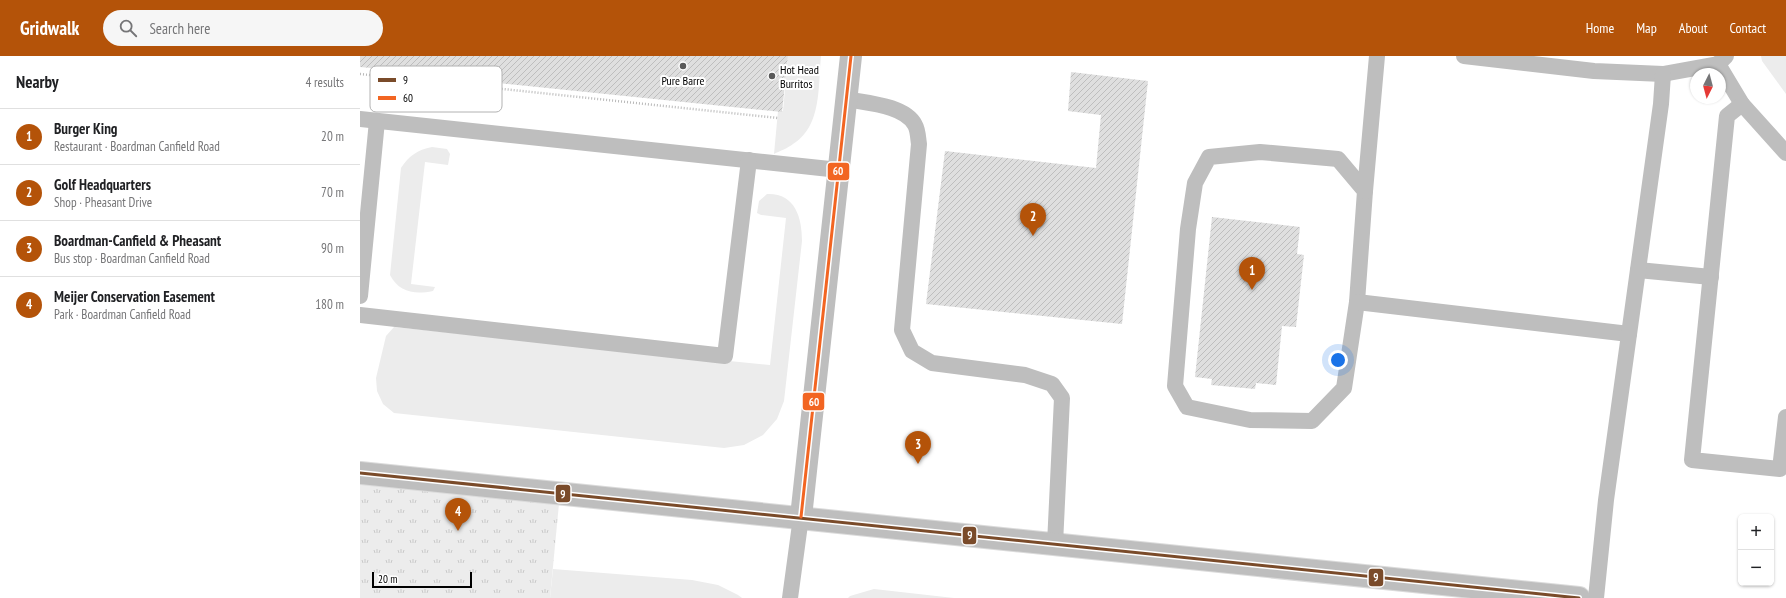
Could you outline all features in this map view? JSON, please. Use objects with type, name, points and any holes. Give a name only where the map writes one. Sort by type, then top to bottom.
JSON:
[{"type":"main road","points":[[801,517],[851,56]]},
{"type":"main road","points":[[360,473],[801,517],[1579,598]]},
{"type":"lane","points":[[1365,191],[1338,159],[1260,152],[1209,157],[1195,183],[1189,221],[1175,386],[1187,407],[1250,420],[1312,421],[1344,388],[1358,302],[1365,191],[1377,56]]},
{"type":"lane","points":[[1464,56],[1594,71],[1664,74],[1722,60],[1742,104],[1786,153]]},
{"type":"lane","points":[[1596,598],[1606,500],[1664,74]]},
{"type":"lane","points":[[846,100],[890,107],[908,117],[916,126],[919,144],[902,330],[912,352],[932,363],[1026,375],[1052,384],[1062,398],[1055,544]]},
{"type":"lane","points":[[1742,104],[1728,116],[1692,460],[1783,469],[1786,417]]},
{"type":"lane","points":[[360,119],[839,170]]},
{"type":"lane","points":[[360,296],[377,121]]},
{"type":"lane","points":[[360,315],[726,356],[750,160]]},
{"type":"lane","points":[[1638,270],[1711,278]]},
{"type":"lane","points":[[1358,302],[1629,334]]},
{"type":"lane","points":[[790,598],[801,517]]},
{"type":"path","points":[[360,74],[370,75]]},
{"type":"path","points":[[502,89],[778,118]]},
{"type":"green space","points":[[788,56],[821,56],[817,104],[809,127],[802,136],[791,145],[774,154],[778,111],[783,111]]},
{"type":"green space","points":[[1761,56],[1786,56],[1786,94],[1762,61]]},
{"type":"green space","points":[[432,147],[447,149],[450,154],[448,165],[425,162],[411,284],[435,287],[433,291],[420,293],[403,289],[390,275],[401,168],[414,154]]},
{"type":"green space","points":[[767,194],[777,195],[784,198],[795,208],[802,232],[802,241],[784,401],[777,419],[763,435],[744,445],[724,448],[394,413],[383,404],[377,391],[376,378],[386,336],[394,327],[770,365],[786,218],[761,215],[757,213],[759,201]]},
{"type":"green space","points":[[360,473],[560,493],[550,598],[360,598]]},
{"type":"green space","points":[[553,569],[692,580],[718,585],[742,598],[550,598]]},
{"type":"green space","points":[[874,589],[954,598],[848,598],[850,596]]},
{"type":"building","points":[[360,56],[788,56],[782,112],[502,83],[502,66],[360,67]]},
{"type":"building","points":[[1071,72],[1148,81],[1122,324],[926,304],[945,151],[1096,168],[1101,115],[1068,111]]},
{"type":"building","points":[[1212,217],[1300,227],[1297,254],[1304,255],[1296,327],[1282,326],[1276,385],[1256,383],[1255,389],[1211,385],[1212,379],[1195,377]]},
{"type":"transit line","name":"60","points":[[801,517],[851,56]]},
{"type":"transit line","name":"9","points":[[360,473],[1579,598]]},
{"type":"place","name":"Pure Barre","points":[[683,66]]},
{"type":"place","name":"Hot Head Burritos","points":[[772,76]]},
{"type":"place","name":"Golf Headquarters","points":[[1033,236]]},
{"type":"place","name":"Burger King","points":[[1252,290]]},
{"type":"place","name":"Boardman-Canfield & Pheasant","points":[[918,464]]},
{"type":"place","name":"Meijer Conservation Easement","points":[[458,531]]}]
